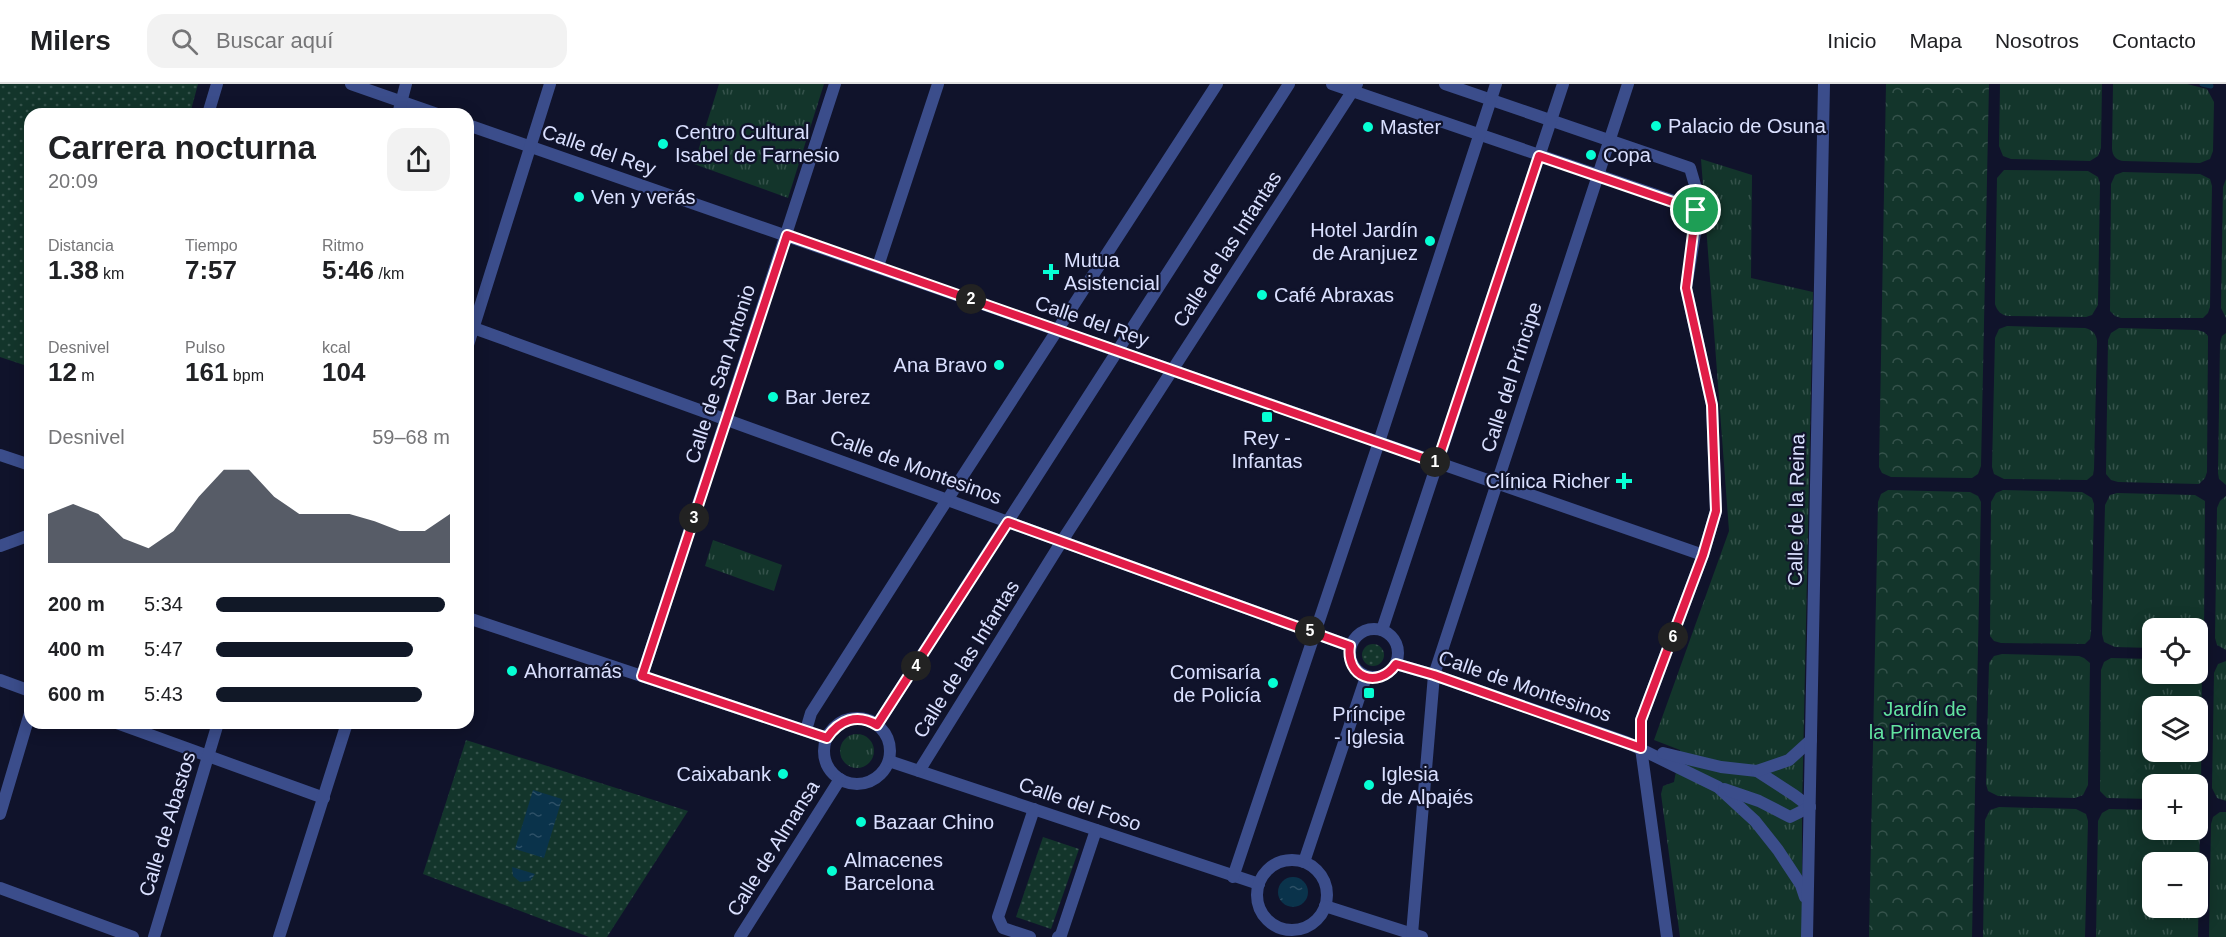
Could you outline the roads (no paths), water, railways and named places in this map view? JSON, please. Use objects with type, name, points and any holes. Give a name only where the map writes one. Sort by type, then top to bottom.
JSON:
[{"type":"street","points":[[210,108],[217,84]]},
{"type":"street","points":[[351,84],[420,108]]},
{"type":"street","points":[[399,108],[406,84]]},
{"type":"street","points":[[474,318],[550,84]]},
{"type":"street","name":"Calle de San Antonio","points":[[642,676],[835,84]]},
{"type":"street","points":[[878,266],[938,84]]},
{"type":"street","points":[[806,730],[812,713],[947,500],[1216,84]]},
{"type":"street","name":"Calle de las Infantas","points":[[877,725],[1289,84]]},
{"type":"street","points":[[1332,84],[1355,88],[1479,135],[1696,210]]},
{"type":"street","points":[[1445,84],[1690,168],[1697,192],[1686,288],[1712,405],[1716,511],[1703,555],[1641,720],[1641,748],[1667,937]]},
{"type":"street","points":[[1233,877],[1496,84]]},
{"type":"street","points":[[1382,630],[1563,84]]},
{"type":"street","name":"Calle del Príncipe","points":[[1417,935],[1434,675],[1628,84]]},
{"type":"street","name":"Calle de la Reina","points":[[1807,937],[1824,84]]},
{"type":"street","name":"Calle de las Infantas","points":[[919,771],[1062,541],[1355,88]]},
{"type":"street","name":"Calle del Rey","points":[[474,127],[1703,555]]},
{"type":"street","name":"Calle de Montesinos","points":[[474,328],[1350,646]]},
{"type":"street","points":[[0,455],[24,463]]},
{"type":"street","points":[[0,546],[24,537]]},
{"type":"street","points":[[474,620],[827,738]]},
{"type":"street","points":[[1366,630],[1382,630],[1395,640],[1398,656],[1396,664],[1386,675],[1366,677],[1353,668],[1350,661],[1350,646],[1354,639],[1366,630]]},
{"type":"street","name":"Calle de Montesinos","points":[[1396,664],[1434,675],[1641,748],[1721,767],[1757,771],[1789,760],[1811,740]]},
{"type":"street","points":[[1304,862],[1366,677]]},
{"type":"street","points":[[0,680],[24,689]]},
{"type":"street","points":[[852,719],[870,721],[877,725],[889,742],[888,760],[878,777],[869,782],[849,783],[832,773],[825,757],[827,738],[834,728],[852,719]]},
{"type":"street","points":[[0,814],[25,729]]},
{"type":"street","points":[[134,729],[324,798]]},
{"type":"street","name":"Calle de Abastos","points":[[154,937],[216,729]]},
{"type":"street","points":[[279,937],[345,729]]},
{"type":"street","name":"Calle de Montesinos","points":[[1641,748],[1718,787],[1759,801],[1790,817],[1810,807],[1757,771]]},
{"type":"street","name":"Calle del Foso","points":[[888,760],[1259,884]]},
{"type":"street","name":"Calle de Almansa","points":[[740,937],[840,779]]},
{"type":"street","name":"Calle de Montesinos","points":[[1718,787],[1755,821],[1778,850],[1802,885],[1808,908]]},
{"type":"street","points":[[1030,937],[1003,928],[998,917],[1034,809]]},
{"type":"street","points":[[1058,937],[1061,935],[1096,830]]},
{"type":"street","points":[[1283,861],[1304,862],[1313,867],[1325,884],[1327,894],[1325,906],[1321,915],[1313,923],[1304,928],[1280,933],[1263,915],[1258,905],[1259,884],[1265,873],[1283,861]]},
{"type":"street","points":[[0,888],[133,937]]},
{"type":"street","points":[[1325,906],[1398,933],[1417,935]]},
{"type":"water","points":[[533,790],[562,799],[544,858],[515,849]]},
{"type":"water","points":[[512,867],[535,874],[530,881],[520,882],[513,876]]},
{"type":"water","points":[[1293,877],[1303,882],[1308,892],[1303,902],[1293,907],[1283,902],[1278,892],[1283,882]]},
{"type":"waterway","points":[[2202,84],[2211,86]]},
{"type":"place","name":"Palacio de Osuna","points":[[1656,126]]},
{"type":"place","name":"Master","points":[[1368,127]]},
{"type":"place","name":"Centro Cultural Isabel de Farnesio","points":[[663,144]]},
{"type":"place","name":"Copa","points":[[1591,155]]},
{"type":"place","name":"Ven y verás","points":[[579,197]]},
{"type":"place","name":"Hotel Jardín de Aranjuez","points":[[1430,241]]},
{"type":"place","name":"Mutua Asistencial","points":[[1051,272]]},
{"type":"place","name":"Café Abraxas","points":[[1262,295]]},
{"type":"place","name":"Ana Bravo","points":[[999,365]]},
{"type":"place","name":"Bar Jerez","points":[[773,397]]},
{"type":"place","name":"Rey - Infantas","points":[[1267,417]]},
{"type":"place","name":"Clínica Richer","points":[[1624,481]]},
{"type":"place","name":"Ahorramás","points":[[512,671]]},
{"type":"place","name":"Comisaría de Policía","points":[[1273,683]]},
{"type":"place","name":"Príncipe - Iglesia","points":[[1369,693]]},
{"type":"place","name":"Caixabank","points":[[783,774]]},
{"type":"place","name":"Iglesia de Alpajés","points":[[1369,785]]},
{"type":"place","name":"Bazaar Chino","points":[[861,822]]},
{"type":"place","name":"Almacenes Barcelona","points":[[832,871]]},
{"type":"park label","name":"Jardín de la Primavera","points":[[1925,720]]}]
